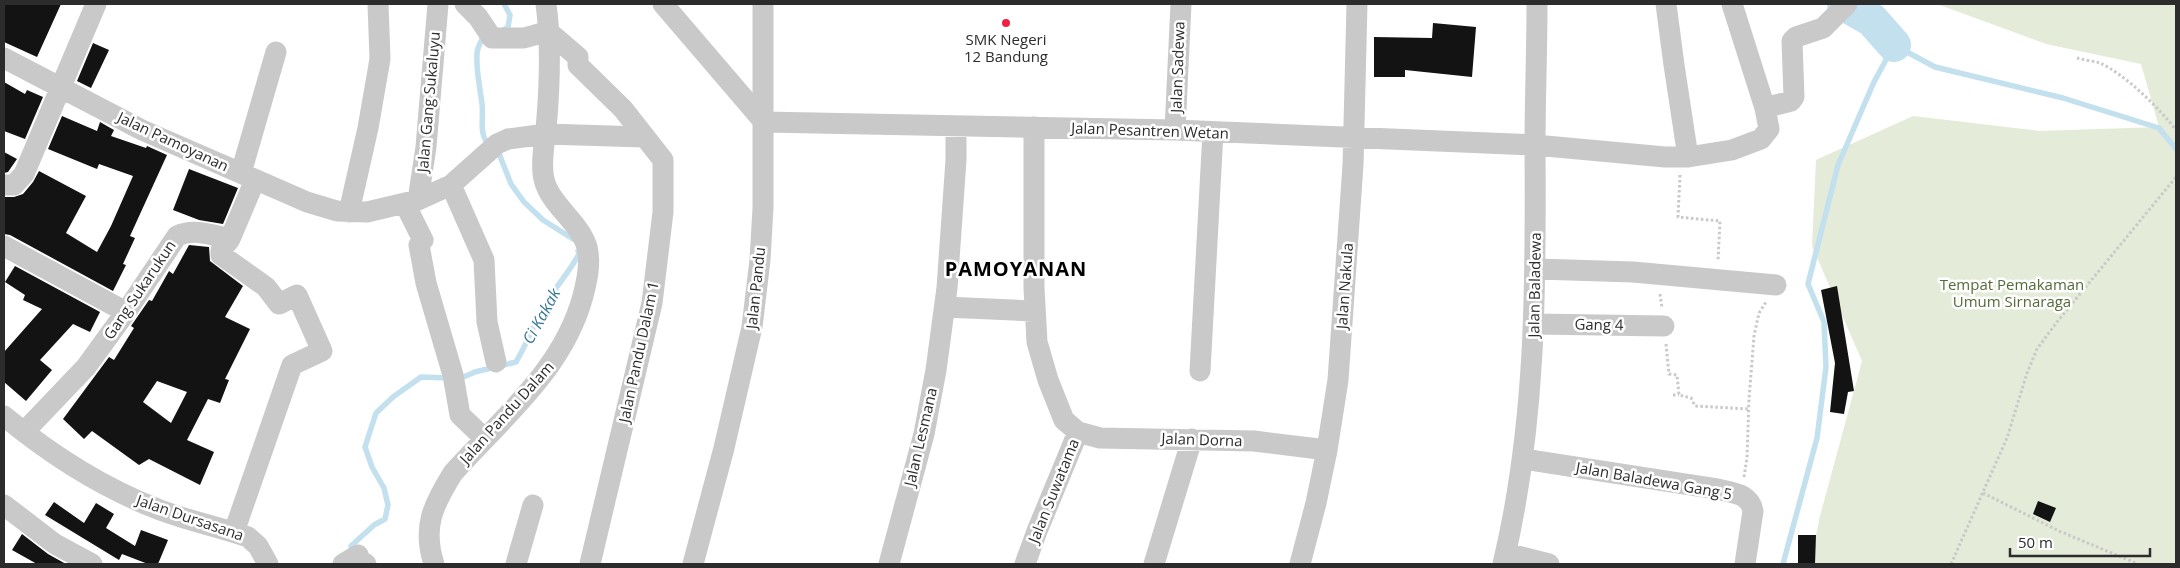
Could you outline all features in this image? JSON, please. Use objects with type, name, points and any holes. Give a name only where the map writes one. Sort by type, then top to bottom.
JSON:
[{"type":"street","points":[[4,185],[16,184],[24,174],[96,4]]},
{"type":"street","points":[[349,212],[368,128],[380,59],[378,4]]},
{"type":"street","name":"Jalan Gang Sukaluyu","points":[[412,202],[426,147],[438,4]]},
{"type":"street","points":[[465,4],[478,17],[489,36],[524,38],[549,32]]},
{"type":"street","name":"Jalan Pandu Dalam","points":[[434,564],[428,538],[431,514],[452,473],[551,365],[576,317],[588,276],[588,258],[585,243],[546,187],[542,172],[546,134],[549,32],[546,4]]},
{"type":"street","points":[[663,4],[764,122]]},
{"type":"street","name":"Jalan Pandu","points":[[693,564],[724,448],[752,327],[761,251],[764,122],[763,4]]},
{"type":"street","name":"Jalan Sadewa","points":[[1175,130],[1181,4]]},
{"type":"street","name":"Jalan Nakula","points":[[1300,564],[1316,503],[1327,450],[1338,380],[1354,139],[1356,4]]},
{"type":"street","name":"Jalan Baladewa","points":[[1505,559],[1523,459],[1535,324],[1537,269],[1535,144],[1537,4]]},
{"type":"street","points":[[1666,4],[1685,157]]},
{"type":"street","name":"Jalan Pesantren Wetan","points":[[764,122],[1175,130],[1354,139],[1535,144],[1636,156],[1685,157],[1732,150],[1761,139],[1769,128],[1766,108],[1732,4]]},
{"type":"street","points":[[1766,108],[1791,101],[1794,97],[1792,41],[1796,37],[1823,28],[1842,9]]},
{"type":"street","name":"Jalan Pandu Dalam 1","points":[[549,32],[578,57],[578,64],[623,109],[643,137],[663,160],[664,212],[652,303],[590,564]]},
{"type":"street","points":[[234,532],[292,365],[322,351],[297,295],[280,304],[266,287],[221,255],[221,250],[230,239],[248,176],[276,52]]},
{"type":"street","name":"Jalan Pamoyanan","points":[[4,58],[142,130],[316,205],[337,211],[367,212],[412,202],[450,185],[508,139],[546,134]]},
{"type":"street","name":"Jalan Lesmana","points":[[889,564],[924,434],[936,370],[945,307],[956,160],[956,127]]},
{"type":"street","name":"Jalan Suwatama","points":[[1026,564],[1037,531],[1078,432],[1064,420],[1048,380],[1037,342],[1034,310],[1034,127]]},
{"type":"street","points":[[1200,371],[1213,132]]},
{"type":"street","points":[[546,134],[643,137]]},
{"type":"street","points":[[450,185],[484,260],[487,322],[496,362]]},
{"type":"street","points":[[412,202],[423,240],[419,245],[426,283],[454,383],[460,415],[484,438]]},
{"type":"street","name":"Gang Sukarukun","points":[[24,432],[86,367],[177,236],[184,233],[198,232],[230,239]]},
{"type":"street","points":[[4,246],[126,312]]},
{"type":"street","points":[[1537,269],[1656,274],[1773,284]]},
{"type":"street","points":[[945,307],[1034,310]]},
{"type":"street","name":"Gang 4","points":[[1535,324],[1664,326]]},
{"type":"street","name":"Jalan Dursasana","points":[[4,416],[81,472],[120,494],[162,511],[234,532],[254,540],[268,564]]},
{"type":"street","name":"Jalan Dorna","points":[[1078,432],[1100,438],[1254,441],[1327,450]]},
{"type":"street","points":[[1154,564],[1192,439]]},
{"type":"street","name":"Jalan Baladewa Gang 5","points":[[1523,459],[1717,489],[1742,496],[1751,502],[1753,510],[1744,564]]},
{"type":"street","points":[[4,505],[55,544],[92,564]]},
{"type":"street","points":[[516,564],[532,505]]},
{"type":"street","points":[[1505,559],[1548,564]]},
{"type":"path","points":[[2077,58],[2100,63],[2124,78],[2168,119],[2176,130]]},
{"type":"path","points":[[1685,157],[1677,214],[1678,216],[1720,221],[1717,279]]},
{"type":"path","points":[[1951,564],[2007,438],[2026,373],[2037,349],[2176,177]]},
{"type":"path","points":[[1656,274],[1660,290],[1669,374],[1678,375],[1678,396]]},
{"type":"path","points":[[1742,496],[1748,458],[1754,336],[1760,313],[1773,284]]},
{"type":"path","points":[[1673,395],[1691,398],[1695,406],[1749,409]]},
{"type":"path","points":[[1983,493],[2059,531],[2138,564]]},
{"type":"green space","name":"Tempat Pemakaman Umum Sirnaraga","points":[[1937,4],[2176,4],[2176,564],[1810,564],[1820,516],[1862,361],[1812,246],[1816,160],[1913,116],[2040,131],[2159,127],[2141,64],[2046,44]]},
{"type":"building","points":[[4,4],[61,4],[37,57],[4,42]]},
{"type":"building","points":[[1433,23],[1476,27],[1472,77],[1405,70],[1405,77],[1374,77],[1374,37],[1432,38]]},
{"type":"building","points":[[93,43],[109,50],[91,88],[77,81]]},
{"type":"building","points":[[4,82],[25,94],[27,90],[43,97],[25,139],[4,131]]},
{"type":"building","points":[[62,116],[97,131],[100,122],[114,130],[111,136],[146,148],[147,146],[167,155],[130,236],[135,238],[123,264],[126,265],[113,291],[10,235],[4,234],[4,197],[14,197],[23,194],[39,171],[86,196],[66,233],[97,252],[111,226],[133,176],[99,164],[97,169],[48,149]]},
{"type":"building","points":[[4,152],[17,159],[8,172],[4,173]]},
{"type":"building","points":[[189,169],[238,188],[223,224],[199,220],[173,210]]},
{"type":"building","points":[[189,245],[209,247],[210,261],[243,286],[225,317],[250,329],[225,379],[229,380],[220,403],[208,399],[187,440],[214,452],[200,485],[149,459],[139,465],[92,431],[84,439],[63,419],[109,357],[114,360],[134,328],[131,326],[149,300],[152,301],[169,271],[173,274]],"holes":[[[157,381],[187,392],[171,423],[143,402]]]},
{"type":"building","points":[[15,266],[100,312],[90,332],[73,324],[40,360],[52,370],[26,401],[4,382],[4,352],[42,309],[23,300],[25,295],[5,282]]},
{"type":"building","points":[[1837,286],[1854,391],[1848,392],[1844,414],[1830,412],[1835,363],[1821,290]]},
{"type":"building","points":[[2038,501],[2056,508],[2050,522],[2033,514]]},
{"type":"building","points":[[54,502],[84,523],[96,503],[114,514],[106,528],[135,546],[141,530],[168,540],[158,564],[148,564],[122,554],[119,560],[45,515]]},
{"type":"building","points":[[22,534],[48,554],[66,564],[37,564],[12,550]]},
{"type":"building","points":[[1798,535],[1816,535],[1815,564],[1798,564]]},
{"type":"waterway","name":"Ci Kakak","points":[[502,31],[508,27],[510,15],[504,4]]},
{"type":"waterway","points":[[1844,4],[1872,20],[1894,45]]},
{"type":"waterway","name":"Ci Kakak","points":[[484,36],[478,49],[477,67],[482,104],[482,130],[489,145]]},
{"type":"waterway","points":[[1783,564],[1817,438],[1826,367],[1824,322],[1808,284],[1838,165],[1874,82],[1894,45],[1935,67],[2063,98],[2159,128],[2176,149]]},
{"type":"waterway","name":"Ci Kakak","points":[[496,151],[500,156],[511,184],[524,202],[543,220],[573,239]]},
{"type":"waterway","name":"Ci Kakak","points":[[459,379],[475,372],[516,362],[544,307],[579,254],[578,251]]},
{"type":"waterway","name":"Ci Kakak","points":[[353,553],[351,546],[374,525],[385,519],[388,505],[384,488],[372,467],[365,447],[376,413],[393,397],[421,377],[450,378]]},
{"type":"place","name":"SMK Negeri 12 Bandung","points":[[1006,23]]},
{"type":"district","name":"PAMOYANAN","points":[[1016,269]]}]
